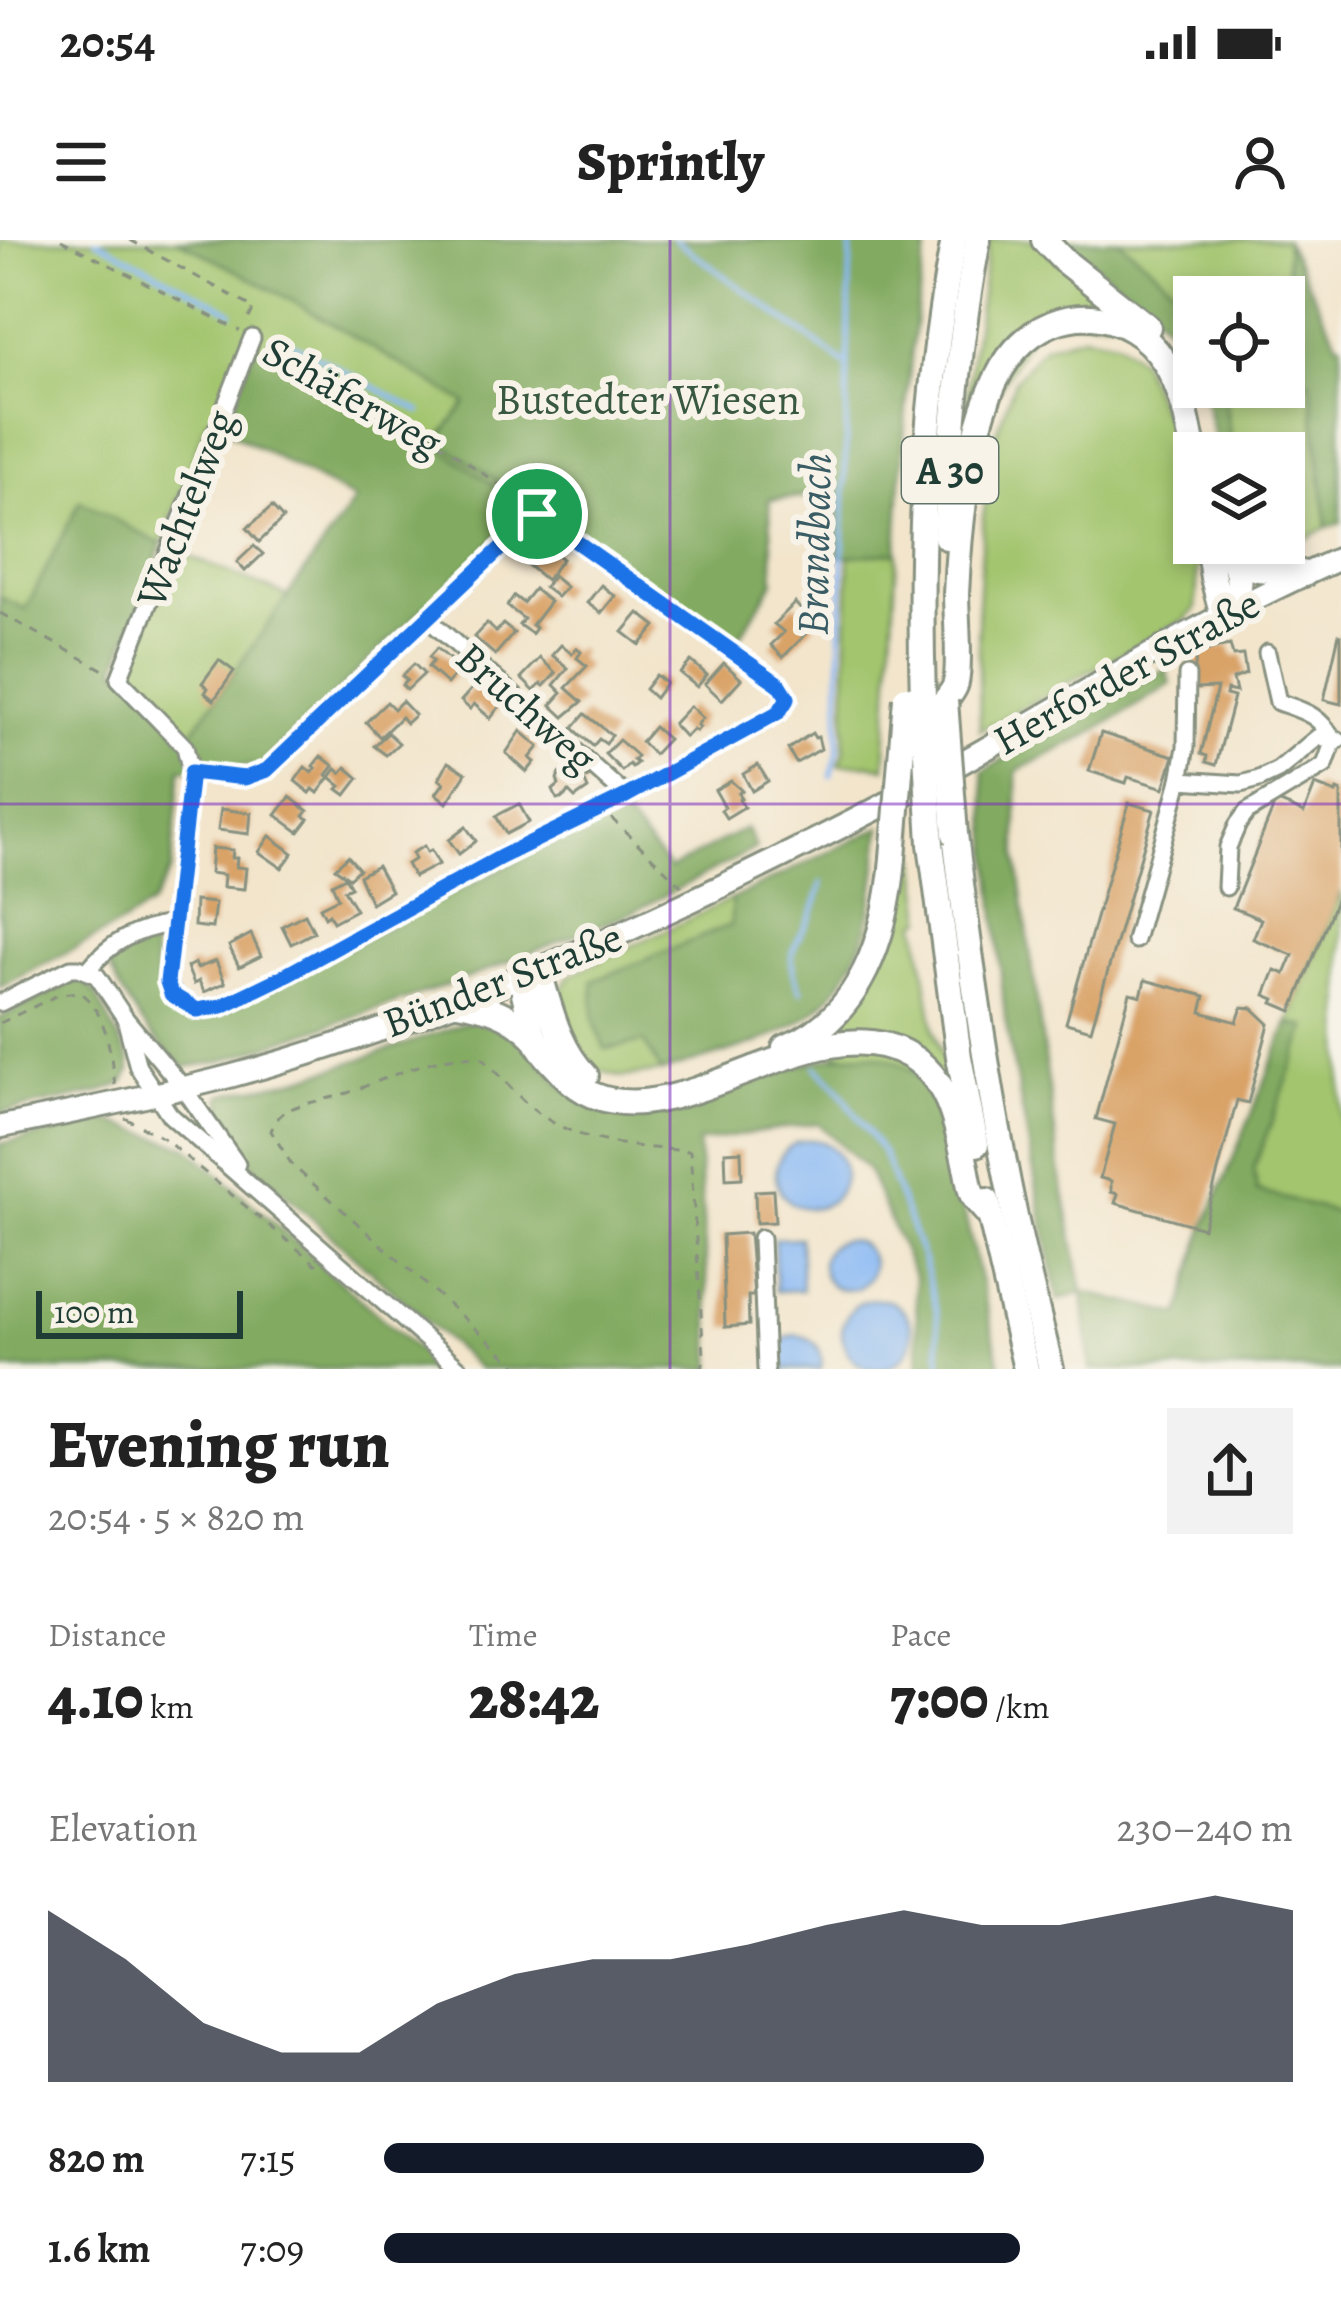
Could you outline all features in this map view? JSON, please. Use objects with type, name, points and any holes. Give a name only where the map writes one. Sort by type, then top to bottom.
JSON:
[{"type":"highway","name":"A 30","points":[[953,240],[928,422],[920,596],[925,699],[943,839],[959,1057],[989,1215],[1026,1369]]},
{"type":"highway","name":"A 30","points":[[925,699],[943,594],[952,422],[978,240]]},
{"type":"highway","points":[[1044,240],[1156,335],[1187,387],[1199,432]]},
{"type":"highway","points":[[538,970],[570,1060],[592,1081],[617,1090],[645,1091],[757,1059],[799,1042],[821,1026],[861,982],[874,956],[925,699],[956,684],[962,525],[989,390],[1016,349],[1037,330],[1057,320],[1099,316],[1149,341],[1166,363],[1188,432]]},
{"type":"highway","points":[[1212,564],[1223,616]]},
{"type":"highway","points":[[1223,616],[1238,596],[1235,564]]},
{"type":"highway","points":[[1244,564],[1262,572],[1286,567],[1304,574]]},
{"type":"highway","name":"A 30","points":[[943,839],[1015,1216],[1051,1369]]},
{"type":"highway","points":[[534,1037],[524,993],[538,970]]},
{"type":"highway","points":[[457,1002],[502,1012],[518,1021],[573,1084],[613,1102],[648,1103],[817,1048],[882,1046],[908,1054],[929,1070],[946,1095],[973,1195],[989,1215]]},
{"type":"main road","name":"Herforder Straße","points":[[976,754],[1223,616],[1341,558]]},
{"type":"main road","name":"Bünder Straße","points":[[0,1127],[120,1109],[154,1094],[255,1069],[457,1002],[695,899],[976,754]]},
{"type":"street","name":"Wachtelweg","points":[[118,679],[252,338]]},
{"type":"street","points":[[118,679],[185,747],[191,772],[167,982],[171,994],[197,1010],[222,1006],[282,977],[501,857],[626,796],[779,712],[788,698],[780,685],[537,514],[267,770],[245,778],[191,772]]},
{"type":"street","name":"Bruchweg","points":[[427,618],[626,796]]},
{"type":"street","points":[[1268,653],[1278,702],[1323,722],[1338,740]]},
{"type":"street","points":[[1135,940],[1180,780],[1186,747],[1186,675]]},
{"type":"street","points":[[1180,780],[1241,784],[1278,770],[1318,737],[1338,740]]},
{"type":"street","points":[[1226,887],[1228,847],[1247,812],[1325,766],[1338,740]]},
{"type":"street","points":[[87,970],[104,950],[149,928],[172,924]]},
{"type":"street","points":[[0,1003],[71,968],[97,976],[182,1086],[224,1150],[262,1194]]},
{"type":"street","points":[[125,1018],[138,1067],[154,1094],[189,1133],[460,1369]]},
{"type":"street","points":[[761,1238],[766,1369]]},
{"type":"path","name":"Schäferweg","points":[[61,240],[425,433],[537,514]]},
{"type":"path","points":[[130,240],[254,308],[244,329],[252,338]]},
{"type":"path","points":[[0,614],[118,679]]},
{"type":"path","points":[[602,808],[695,899]]},
{"type":"path","points":[[0,1023],[60,994],[79,992],[89,1000],[106,1033],[120,1109],[164,1138],[330,1275]]},
{"type":"path","points":[[521,1369],[292,1165],[271,1131],[277,1118],[286,1110],[404,1071],[472,1056],[483,1058],[540,1115],[572,1133],[690,1151],[702,1369]]},
{"type":"green space","name":"Bustedter Wiesen","points":[[0,240],[894,240],[824,495],[769,500],[774,581],[734,646],[526,508],[260,766],[189,737],[125,673],[173,550],[287,596],[355,500],[207,420],[114,674],[171,870],[152,904],[0,987]]},
{"type":"green space","points":[[178,240],[928,240],[907,396],[897,552],[838,557],[837,494],[769,499],[774,581],[734,646],[438,440],[466,403]]},
{"type":"green space","points":[[989,240],[1037,240],[1130,318],[1037,323],[962,455],[972,356]]},
{"type":"green space","points":[[1065,240],[1118,240],[1153,268],[1173,287],[1173,333],[1153,312]]},
{"type":"green space","points":[[1118,240],[1286,240],[1287,276],[1173,276],[1173,288]]},
{"type":"green space","points":[[1286,241],[1304,276],[1287,276]]},
{"type":"green space","points":[[1305,278],[1341,342],[1341,523],[1327,527],[1310,380],[1305,381]]},
{"type":"green space","points":[[1083,335],[1116,341],[1140,360],[1171,433],[1173,564],[1198,564],[1196,608],[1185,620],[980,730],[978,606],[984,511],[996,434],[1015,380],[1044,346]]},
{"type":"green space","points":[[256,345],[436,444],[526,508],[260,766],[181,769],[171,870],[152,904],[0,987],[0,597],[26,609],[80,501],[162,545],[116,668],[189,737],[355,500],[222,427]]},
{"type":"green space","points":[[1310,379],[1327,527],[1305,539],[1305,432],[1230,432],[1226,408],[1305,408],[1305,381]]},
{"type":"green space","points":[[1207,408],[1226,408],[1230,432],[1213,432]]},
{"type":"green space","points":[[897,552],[885,768],[839,765],[844,752],[849,556]]},
{"type":"green space","points":[[1166,669],[1171,684],[1090,734],[1017,771],[1017,856],[1061,1177],[1083,1292],[1180,1315],[1203,1232],[1288,1024],[1307,1027],[1254,1168],[1257,1191],[1341,1214],[1341,1369],[1090,1369],[1083,1293],[1058,1300],[1005,1019],[983,771]]},
{"type":"green space","points":[[618,808],[670,869],[746,828],[756,848],[633,912],[460,981],[219,1062],[185,1067],[173,1057],[140,1019],[107,962],[112,953],[151,935],[160,998],[187,1015],[218,1012]]},
{"type":"green space","points":[[913,823],[924,919],[917,923],[934,1030],[951,1089],[810,1045],[842,1015],[904,827]]},
{"type":"green space","points":[[881,827],[866,927],[856,955],[822,1005],[761,1041],[662,1072],[644,1042],[605,1049],[594,1021],[593,981],[731,925],[732,899]]},
{"type":"green space","points":[[1341,891],[1341,1369],[1090,1369],[1188,1330],[1301,1026],[1288,1024]]},
{"type":"green space","points":[[732,899],[732,925],[644,1042],[662,1072],[622,1077],[595,1069],[573,1048],[558,997],[570,975]]},
{"type":"green space","points":[[75,980],[95,993],[129,1059],[124,1083],[98,1093],[0,1113],[0,1018],[58,988],[62,981]]},
{"type":"green space","points":[[479,1018],[519,1039],[567,1090],[609,1113],[637,1116],[667,1111],[772,1074],[843,1056],[875,1055],[908,1068],[939,1104],[1001,1369],[919,1369],[915,1277],[867,1169],[818,1123],[698,1142],[713,1369],[479,1369],[222,1137],[222,1095],[320,1072]]},
{"type":"green space","points":[[108,1121],[188,1147],[439,1369],[0,1369],[0,1144]]},
{"type":"water","points":[[810,1140],[834,1150],[844,1174],[834,1198],[810,1208],[786,1198],[776,1174],[786,1150]]},
{"type":"water","points":[[800,1238],[802,1290],[776,1291],[774,1239]]},
{"type":"water","points":[[847,1240],[864,1248],[872,1265],[864,1282],[847,1290],[830,1282],[822,1265],[830,1248]]},
{"type":"water","points":[[877,1299],[902,1309],[912,1334],[902,1359],[877,1369],[852,1359],[842,1334],[852,1309]]},
{"type":"water","points":[[797,1335],[817,1346],[821,1369],[772,1369],[777,1346]]},
{"type":"building","points":[[272,507],[283,519],[259,542],[247,528]]},
{"type":"building","points":[[254,546],[263,554],[245,571],[237,562]]},
{"type":"building","points":[[547,547],[562,559],[546,580],[524,562],[531,553],[538,558]]},
{"type":"building","points":[[553,576],[566,587],[557,597],[544,587]]},
{"type":"building","points":[[601,585],[615,596],[601,613],[587,603]]},
{"type":"building","points":[[534,589],[550,602],[532,625],[536,628],[532,634],[519,625],[524,619],[507,606],[514,596],[523,603]]},
{"type":"building","points":[[795,603],[815,625],[783,657],[771,645],[784,632],[774,624]]},
{"type":"building","points":[[639,613],[656,626],[640,645],[623,632]]},
{"type":"building","points":[[487,623],[496,632],[503,624],[514,633],[495,655],[474,637]]},
{"type":"building","points":[[1341,635],[1341,704],[1324,700]]},
{"type":"building","points":[[561,645],[572,654],[577,648],[581,652],[577,658],[587,666],[566,688],[582,702],[564,717],[551,705],[562,693],[554,685],[568,668],[552,655]]},
{"type":"building","points":[[1230,645],[1233,656],[1243,655],[1246,674],[1233,679],[1236,692],[1227,690],[1226,695],[1234,697],[1216,765],[1201,754],[1217,688],[1193,689],[1196,655]]},
{"type":"building","points":[[437,648],[457,666],[447,684],[428,667]]},
{"type":"building","points":[[540,658],[556,673],[534,691],[521,678]]},
{"type":"building","points":[[219,660],[234,671],[214,700],[202,683]]},
{"type":"building","points":[[691,661],[707,675],[697,687],[680,673]]},
{"type":"building","points":[[724,663],[741,679],[722,700],[705,684]]},
{"type":"building","points":[[414,664],[424,674],[407,690],[402,676]]},
{"type":"building","points":[[656,675],[666,683],[655,698],[645,689]]},
{"type":"building","points":[[477,683],[501,705],[490,718],[474,704],[470,709],[461,701]]},
{"type":"building","points":[[402,701],[415,715],[406,723],[401,717],[380,737],[366,722],[387,702],[394,709]]},
{"type":"building","points":[[690,706],[703,718],[700,727],[685,737],[673,724]]},
{"type":"building","points":[[585,714],[612,735],[606,744],[599,739],[593,746],[573,728]]},
{"type":"building","points":[[654,727],[668,739],[654,754],[641,742]]},
{"type":"building","points":[[521,731],[539,747],[527,772],[506,753]]},
{"type":"building","points":[[388,733],[399,743],[386,755],[374,746]]},
{"type":"building","points":[[812,733],[821,749],[796,763],[788,749]]},
{"type":"building","points":[[1101,733],[1174,756],[1164,788],[1089,771]]},
{"type":"building","points":[[619,740],[637,756],[633,760],[637,763],[622,771],[605,754]]},
{"type":"building","points":[[321,756],[334,766],[318,793],[313,789],[310,793],[295,781],[305,767],[312,773]]},
{"type":"building","points":[[448,762],[466,773],[447,803],[436,794],[444,783],[439,779]]},
{"type":"building","points":[[758,765],[768,781],[752,791],[743,774]]},
{"type":"building","points":[[346,767],[359,778],[346,795],[330,777],[336,769],[341,773]]},
{"type":"building","points":[[579,767],[588,777],[584,780],[588,789],[575,798],[569,792],[557,799],[553,790],[560,774],[565,779]]},
{"type":"building","points":[[731,781],[742,791],[738,793],[744,807],[726,818],[715,790]]},
{"type":"building","points":[[1315,785],[1341,792],[1341,888],[1292,1011],[1265,995],[1275,970],[1285,974],[1293,955],[1253,939],[1261,919],[1233,908],[1276,801],[1304,813]]},
{"type":"building","points":[[290,797],[308,811],[304,816],[309,819],[299,832],[276,815]]},
{"type":"building","points":[[1129,803],[1154,810],[1091,1030],[1066,1023]]},
{"type":"building","points":[[519,804],[529,822],[506,834],[496,816]]},
{"type":"building","points":[[221,809],[251,813],[249,834],[218,830]]},
{"type":"building","points":[[466,827],[476,841],[459,854],[449,840]]},
{"type":"building","points":[[270,836],[293,853],[282,868],[259,852]]},
{"type":"building","points":[[424,846],[439,864],[414,877],[407,864],[415,859],[412,853]]},
{"type":"building","points":[[212,848],[233,850],[236,867],[246,868],[244,889],[223,887],[224,875],[210,873]]},
{"type":"building","points":[[348,856],[359,869],[349,878],[335,868]]},
{"type":"building","points":[[377,866],[391,891],[371,903],[359,876]]},
{"type":"building","points":[[345,877],[351,887],[344,890],[356,910],[333,922],[320,907],[338,898],[332,884]]},
{"type":"building","points":[[195,901],[215,903],[212,928],[194,926]]},
{"type":"building","points":[[305,914],[314,932],[291,944],[282,926]]},
{"type":"building","points":[[251,934],[261,956],[239,967],[229,946]]},
{"type":"building","points":[[216,961],[225,983],[204,992],[199,981],[194,984],[187,967]]},
{"type":"building","points":[[1145,980],[1205,996],[1201,1012],[1237,1022],[1242,1007],[1252,1008],[1269,1024],[1248,1103],[1237,1100],[1203,1228],[1115,1203],[1118,1194],[1111,1192],[1111,1181],[1100,1178],[1115,1124],[1096,1119],[1130,993],[1141,996]]},
{"type":"building","points":[[741,1151],[742,1178],[726,1179],[725,1152]]},
{"type":"building","points":[[773,1190],[775,1222],[756,1223],[755,1191]]},
{"type":"building","points":[[749,1233],[754,1296],[748,1296],[749,1325],[725,1327],[722,1235]]},
{"type":"waterway","points":[[96,240],[232,312]]},
{"type":"waterway","points":[[675,240],[845,364]]},
{"type":"waterway","name":"Brandbach","points":[[831,776],[838,750],[851,240]]},
{"type":"waterway","points":[[288,341],[421,412]]},
{"type":"waterway","name":"Brandbach","points":[[801,992],[792,957],[822,883]]},
{"type":"waterway","name":"Brandbach","points":[[816,1067],[836,1086],[883,1153],[923,1259],[937,1313],[941,1369]]},
{"type":"route","points":[[537,514],[780,685],[788,698],[779,712],[222,1006],[197,1010],[171,994],[167,982],[172,924],[191,772],[245,778],[267,770],[537,514]]}]
